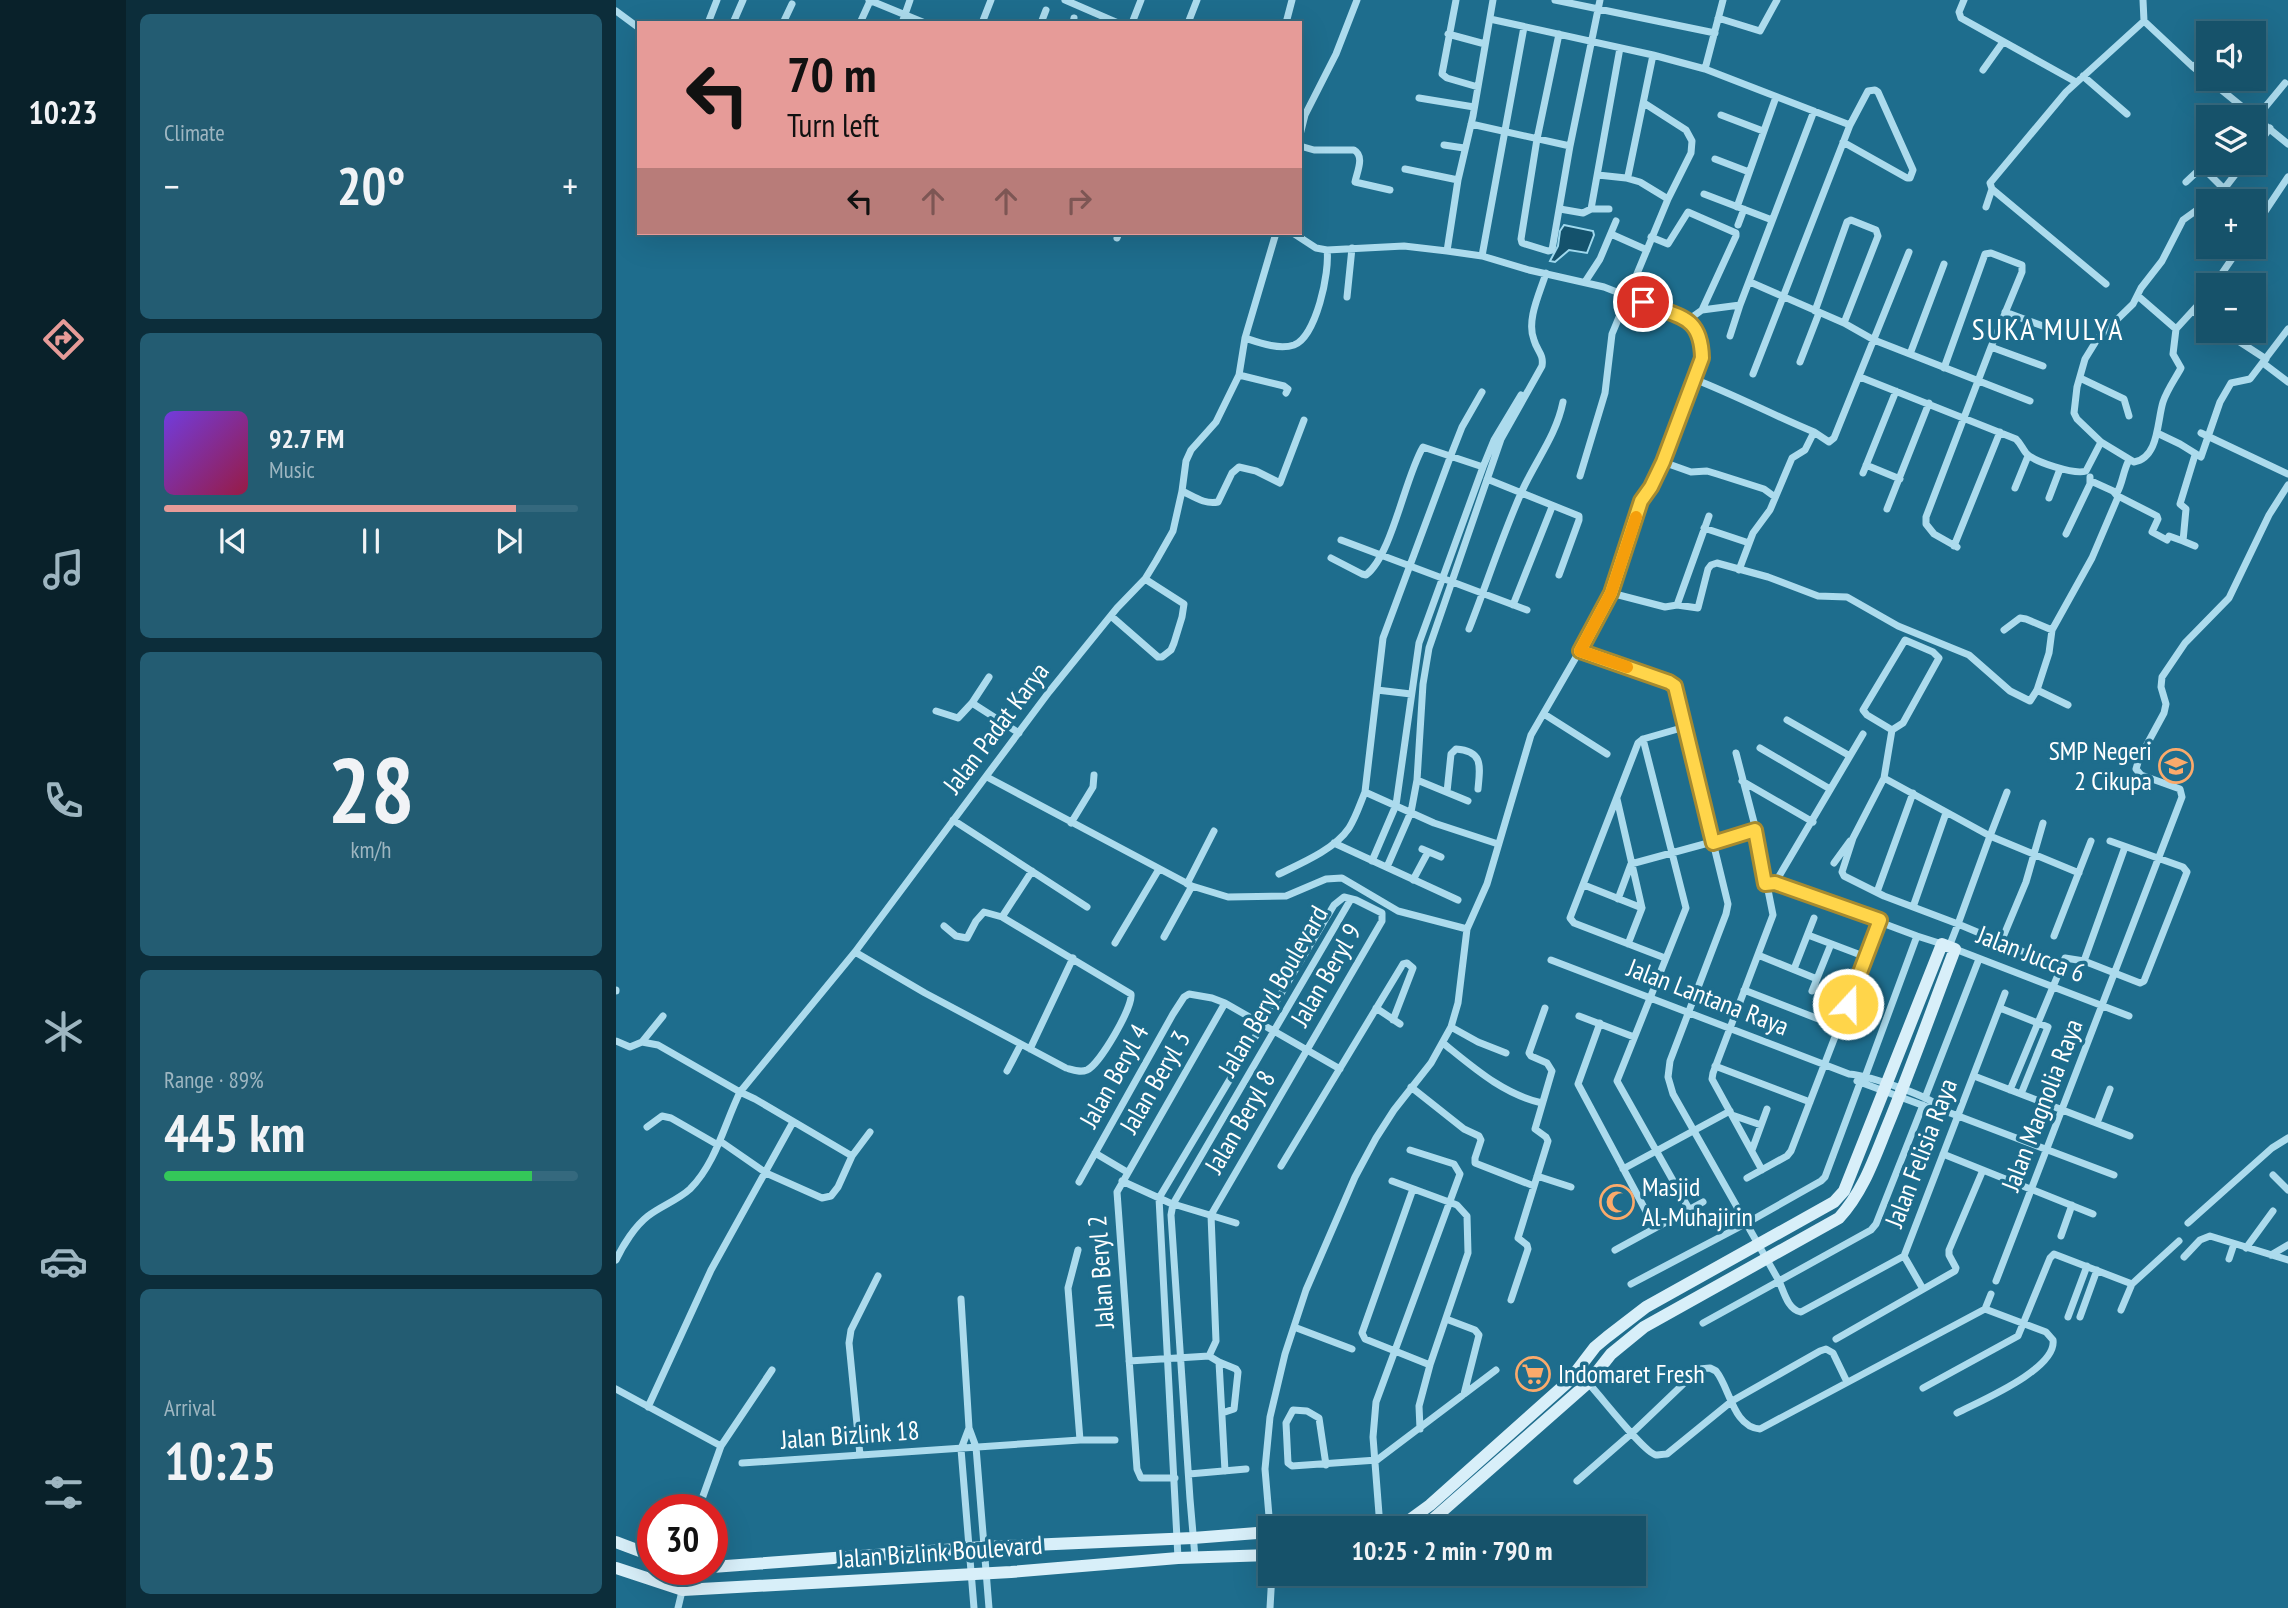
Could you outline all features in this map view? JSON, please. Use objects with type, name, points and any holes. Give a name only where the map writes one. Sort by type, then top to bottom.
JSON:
[{"type":"street","points":[[709,21],[717,0]]},
{"type":"street","points":[[734,21],[743,0]]},
{"type":"street","points":[[861,21],[869,0],[903,19],[911,0]]},
{"type":"street","points":[[983,21],[991,0]]},
{"type":"street","points":[[1065,0],[1113,21]]},
{"type":"street","points":[[1133,21],[1141,0]]},
{"type":"street","points":[[1189,21],[1197,0]]},
{"type":"street","points":[[1287,21],[1292,0]]},
{"type":"street","points":[[1303,113],[1336,54],[1357,0]]},
{"type":"street","points":[[1456,0],[1442,74],[1478,87]]},
{"type":"street","points":[[1447,251],[1493,0]]},
{"type":"street","points":[[1555,0],[1599,4],[1715,33]]},
{"type":"street","points":[[1705,69],[1723,0]]},
{"type":"street","points":[[1718,18],[1760,31],[1777,0]]},
{"type":"street","points":[[1964,0],[1958,15],[2076,82]]},
{"type":"street","points":[[2143,0],[2144,21],[2164,42],[2194,67],[2196,65]]},
{"type":"street","points":[[784,21],[792,4]]},
{"type":"street","points":[[1559,34],[1522,235],[1522,243],[1548,251],[1552,250],[1599,4]]},
{"type":"street","points":[[1042,21],[1046,10]]},
{"type":"street","points":[[616,11],[637,27]]},
{"type":"street","points":[[1490,19],[1653,54],[1705,69],[1850,125]]},
{"type":"street","points":[[2106,284],[1992,189],[1990,183],[2076,82],[2144,21]]},
{"type":"street","points":[[1482,257],[1524,27]]},
{"type":"street","points":[[1448,34],[1485,44]]},
{"type":"street","points":[[1983,70],[2003,42]]},
{"type":"street","points":[[1591,209],[1620,48]]},
{"type":"street","points":[[1626,178],[1630,173],[1653,54]]},
{"type":"street","points":[[2083,76],[2127,114]]},
{"type":"street","points":[[2266,106],[2286,83]]},
{"type":"street","points":[[1753,374],[1843,142],[1866,93],[1872,90],[1878,92],[1913,170],[1912,176],[1907,178],[1843,142]]},
{"type":"street","points":[[2225,91],[2242,105]]},
{"type":"street","points":[[1738,225],[1749,172],[1776,97]]},
{"type":"street","points":[[1419,98],[1474,107]]},
{"type":"street","points":[[1580,476],[1605,393],[1612,334],[1651,237],[1691,153],[1692,141],[1686,130],[1644,103]]},
{"type":"street","points":[[1730,336],[1814,111]]},
{"type":"street","points":[[1721,115],[1763,131]]},
{"type":"street","points":[[1471,124],[1570,145]]},
{"type":"street","points":[[2266,125],[2288,144]]},
{"type":"street","points":[[2266,134],[2270,128]]},
{"type":"street","points":[[1444,145],[1464,148]]},
{"type":"street","points":[[1302,147],[1314,150],[1359,152],[1355,182],[1390,190]]},
{"type":"street","points":[[1714,159],[1749,172]]},
{"type":"street","points":[[2186,182],[2202,167],[2224,189],[2235,175]]},
{"type":"street","points":[[1405,169],[1458,180]]},
{"type":"street","points":[[1598,175],[1640,182],[1668,199]]},
{"type":"street","points":[[2266,210],[2288,177]]},
{"type":"street","points":[[1986,207],[1992,189]]},
{"type":"street","points":[[1704,194],[1772,220]]},
{"type":"street","points":[[1560,209],[1583,213],[1591,209],[1609,209]]},
{"type":"street","points":[[2196,210],[2183,220],[2162,261],[2126,313],[2110,325],[2090,349],[2080,378],[2075,416],[2101,442],[2129,460],[2137,463],[2152,447],[2164,400],[2181,368],[2173,354],[2176,329],[2196,309]]},
{"type":"street","points":[[1651,237],[1668,244],[1688,212],[1736,233],[1702,310]]},
{"type":"street","points":[[1800,362],[1847,222],[1851,220],[1876,230],[1878,236],[1844,323]]},
{"type":"street","points":[[1585,282],[1600,259],[1616,221]]},
{"type":"street","points":[[1611,234],[1647,250]]},
{"type":"street","name":"Jalan Padat Karya","points":[[616,1260],[618,1250],[647,1216],[689,1190],[704,1172],[740,1092],[855,952],[1049,692],[1145,579],[1169,540],[1182,491],[1186,461],[1191,450],[1216,422],[1239,375],[1245,338],[1273,235]]},
{"type":"street","points":[[1269,1516],[1265,1469],[1270,1417],[1285,1354],[1306,1290],[1355,1177],[1376,1138],[1443,1044],[1451,1027],[1458,1003],[1467,929],[1480,905],[1527,743],[1611,593],[1641,501],[1663,462],[1702,358],[1699,333],[1688,320],[1585,282],[1447,251],[1404,246],[1327,250],[1316,248],[1296,235]]},
{"type":"street","points":[[1347,297],[1353,248]]},
{"type":"street","points":[[1245,338],[1282,347],[1301,341],[1309,331],[1321,297],[1327,250]]},
{"type":"street","points":[[1694,379],[1745,399],[1829,442],[1833,440],[1909,251]]},
{"type":"street","points":[[1944,368],[1987,253],[2023,267],[1926,521],[1934,534],[1956,547],[2000,432]]},
{"type":"street","points":[[1910,354],[1944,264]]},
{"type":"street","points":[[1387,867],[1411,812],[1429,648],[1501,439],[1542,366],[1543,358],[1534,341],[1532,328],[1546,273]]},
{"type":"street","points":[[1750,282],[1844,323],[1874,340],[2030,401]]},
{"type":"street","points":[[2138,296],[2176,329]]},
{"type":"street","points":[[1688,320],[1702,310],[1740,305]]},
{"type":"street","points":[[2005,312],[2062,333]]},
{"type":"street","points":[[2157,433],[2200,458],[2203,456],[2205,434],[2231,383],[2250,379],[2288,329]]},
{"type":"street","points":[[2240,343],[2288,382]]},
{"type":"street","points":[[1991,347],[2043,366]]},
{"type":"street","points":[[1372,860],[1396,805],[1419,643],[1441,577],[1494,440],[1543,358]]},
{"type":"street","points":[[1239,375],[1284,386],[1288,388],[1286,393]]},
{"type":"street","points":[[1860,377],[2000,432],[2020,442],[2028,456],[2077,473],[2086,471]]},
{"type":"street","points":[[2080,378],[2124,399],[2129,416]]},
{"type":"street","points":[[1895,391],[1864,469],[1900,479]]},
{"type":"street","points":[[1279,874],[1334,843],[1348,830],[1365,792],[1383,638],[1451,454],[1462,427],[1482,392]]},
{"type":"street","points":[[1469,629],[1521,494],[1541,453],[1554,434],[1563,402]]},
{"type":"street","points":[[1887,509],[1929,404]]},
{"type":"street","points":[[1182,491],[1198,499],[1218,502],[1232,473],[1238,467],[1256,471],[1280,483],[1304,420]]},
{"type":"street","points":[[1739,570],[1755,530],[1767,515],[1786,478],[1792,458],[1805,450],[1814,432]]},
{"type":"street","points":[[2205,434],[2288,474]]},
{"type":"street","points":[[2086,471],[2101,442]]},
{"type":"street","points":[[1331,558],[1366,575],[1381,554],[1422,448],[1426,446],[1483,467]]},
{"type":"street","points":[[2183,541],[2186,509],[2180,504],[2195,455]]},
{"type":"street","points":[[2015,488],[2028,456]]},
{"type":"street","points":[[1611,593],[1665,607],[1677,605],[1698,608],[1708,569],[1717,563],[1768,577],[1818,596],[1847,597],[1898,626],[1969,655],[2010,691],[2028,701],[2037,690],[2049,653],[2052,630],[2092,558],[2129,460]]},
{"type":"street","points":[[1663,462],[1691,472],[1707,471],[1717,474],[1764,489],[1775,496]]},
{"type":"street","points":[[2049,498],[2060,468]]},
{"type":"street","points":[[2086,471],[2091,481],[2157,516],[2152,532],[2167,540],[2169,536],[2195,546]]},
{"type":"street","points":[[1487,479],[1552,507],[1578,515],[1580,518],[1559,575]]},
{"type":"street","points":[[2066,534],[2091,481]]},
{"type":"street","name":"Jalan Magnolia Raya","points":[[1996,1282],[2182,797],[2182,791],[2141,775],[2136,769],[2164,713],[2166,704],[2161,687],[2162,677],[2185,643],[2229,598],[2269,515],[2288,485]]},
{"type":"street","points":[[1513,605],[1552,507]]},
{"type":"street","points":[[1677,605],[1709,516]]},
{"type":"street","points":[[1704,528],[1749,543]]},
{"type":"street","points":[[1341,540],[1527,610]]},
{"type":"street","points":[[1111,616],[1158,657],[1171,650],[1184,604],[1145,579]]},
{"type":"street","points":[[2004,630],[2020,618],[2052,630]]},
{"type":"street","points":[[1892,730],[1863,710],[1905,640],[1933,652],[1939,658],[1903,723],[1892,730],[1884,778],[1853,838],[1842,872],[1844,876],[2035,957]]},
{"type":"street","points":[[1580,651],[1675,686],[1728,904],[1670,1060],[1668,1077],[1673,1094],[1693,1131],[1779,1281]]},
{"type":"street","points":[[936,711],[958,718],[972,703],[989,677]]},
{"type":"street","points":[[1412,682],[1423,684]]},
{"type":"street","points":[[1377,690],[1410,694]]},
{"type":"street","points":[[2037,690],[2068,705]]},
{"type":"street","points":[[972,703],[1019,733]]},
{"type":"street","points":[[1544,714],[1607,754]]},
{"type":"street","points":[[1787,720],[1850,756]]},
{"type":"street","points":[[1665,958],[1570,921],[1639,743],[1643,739],[1685,727]]},
{"type":"street","points":[[1765,884],[1775,883],[1863,734]]},
{"type":"street","points":[[1643,739],[1686,908],[1617,1081],[1689,1209]]},
{"type":"street","points":[[1760,748],[1830,789]]},
{"type":"street","points":[[1447,792],[1451,754],[1456,749],[1470,752],[1479,760],[1478,789]]},
{"type":"street","points":[[1736,753],[1773,915],[1712,1079],[1762,1170]]},
{"type":"street","points":[[1071,823],[1093,787],[1094,775]]},
{"type":"street","points":[[986,777],[1189,885],[1228,897],[1286,896],[1326,878],[1342,878],[1398,911],[1467,929]]},
{"type":"street","points":[[1884,778],[1990,836],[2079,873]]},
{"type":"street","points":[[1416,780],[1468,801]]},
{"type":"street","points":[[1742,781],[1813,822]]},
{"type":"street","points":[[1365,792],[1448,828],[1498,844]]},
{"type":"street","points":[[1416,1516],[1569,1381],[1595,1347],[1646,1307],[1834,1202],[1844,1191],[1885,1088],[1949,947],[2007,792]]},
{"type":"street","points":[[1877,892],[1913,793]]},
{"type":"street","points":[[1617,799],[1642,908],[1628,944]]},
{"type":"street","points":[[1913,907],[1946,813]]},
{"type":"street","points":[[953,820],[1087,907]]},
{"type":"street","points":[[2001,942],[2034,855],[2043,822]]},
{"type":"street","points":[[1631,864],[1755,830]]},
{"type":"street","points":[[1164,937],[1214,831]]},
{"type":"street","points":[[1834,863],[1853,838]]},
{"type":"street","points":[[2054,936],[2091,841]]},
{"type":"street","points":[[2010,1090],[2064,959],[2067,957],[2084,961],[2140,983],[2144,981],[2187,872],[2183,867],[2110,841]]},
{"type":"street","points":[[1334,843],[1458,900]]},
{"type":"street","points":[[2084,961],[2124,847]]},
{"type":"street","points":[[1413,880],[1425,850],[1440,857]]},
{"type":"street","points":[[1618,899],[1631,864]]},
{"type":"street","points":[[1115,943],[1159,869]]},
{"type":"street","points":[[1002,917],[1032,871]]},
{"type":"street","name":"Jalan Jucca 6","points":[[1775,883],[1880,920],[2129,1016]]},
{"type":"street","points":[[1584,885],[1642,908]]},
{"type":"street","name":"Jalan Beryl Boulevard","points":[[1166,1201],[1267,1029],[1334,905],[1341,898],[1351,899],[1267,1029],[1166,1201]]},
{"type":"street","name":"Jalan Beryl 9","points":[[1306,1051],[1382,921],[1382,913],[1351,899]]},
{"type":"street","points":[[855,952],[914,987],[1066,1068],[1080,1072],[1095,1065],[1132,1000],[1128,990],[1002,917],[984,912],[967,938],[956,936],[944,926]]},
{"type":"street","points":[[1794,969],[1814,918]]},
{"type":"street","points":[[1747,1178],[1787,1156],[1791,1151],[1880,920]]},
{"type":"street","points":[[1808,935],[1866,957]]},
{"type":"street","points":[[1632,1284],[1745,1224],[1825,1177],[1917,936]]},
{"type":"street","points":[[1812,991],[1832,944]]},
{"type":"street","points":[[1437,1516],[1589,1382],[1611,1354],[1644,1327],[1839,1218],[1852,1204],[1901,1093],[1949,947]]},
{"type":"street","points":[[1758,955],[1817,979]]},
{"type":"street","points":[[1030,1049],[1073,958]]},
{"type":"street","points":[[1703,1323],[1871,1230],[1876,1224],[1979,959]]},
{"type":"street","name":"Jalan Lantana Raya","points":[[1552,960],[1862,1080],[1940,1105],[1945,1111],[1957,1116],[2114,1175]]},
{"type":"street","points":[[1281,1166],[1376,1008],[1403,964],[1410,963],[1412,968],[1397,1022],[1376,1008]]},
{"type":"street","points":[[1744,990],[1839,1027]]},
{"type":"street","name":"Jalan Felisia Raya","points":[[1779,1281],[1791,1307],[1801,1312],[1904,1256],[2005,993]]},
{"type":"street","name":"Jalan Beryl 4","points":[[1079,1182],[1184,998],[1189,994],[1225,1003]]},
{"type":"street","points":[[1225,1003],[1340,1069]]},
{"type":"street","name":"Jalan Beryl 3","points":[[1122,1181],[1225,1003]]},
{"type":"street","points":[[1511,1300],[1528,1249],[1518,1238],[1548,1141],[1535,1131],[1552,1070],[1547,1063],[1529,1054],[1545,1008]]},
{"type":"street","points":[[2000,1008],[2048,1027],[2021,1094]]},
{"type":"street","points":[[642,1042],[663,1016]]},
{"type":"street","points":[[1579,1016],[1634,1037]]},
{"type":"street","points":[[1600,1023],[1578,1084],[1655,1228]]},
{"type":"street","points":[[1451,1027],[1478,1042],[1506,1052]]},
{"type":"street","points":[[616,1041],[630,1046],[642,1042],[658,1045],[852,1156]]},
{"type":"street","points":[[1007,1071],[1021,1044]]},
{"type":"street","points":[[1443,1044],[1502,1089],[1542,1103]]},
{"type":"street","name":"Jalan Beryl 8","points":[[1211,1215],[1306,1051]]},
{"type":"street","points":[[1715,1066],[1810,1102]]},
{"type":"street","points":[[1973,1076],[2130,1136]]},
{"type":"street","points":[[1411,1087],[1464,1129],[1479,1136],[1481,1140],[1475,1163],[1534,1186]]},
{"type":"street","points":[[2097,1123],[2110,1089]]},
{"type":"street","points":[[1752,1150],[1767,1109]]},
{"type":"street","points":[[1623,1169],[1731,1113],[1761,1125]]},
{"type":"street","points":[[647,1127],[662,1116],[671,1118],[719,1143],[766,1173],[822,1198],[831,1196],[838,1187],[852,1156],[870,1132]]},
{"type":"street","points":[[648,1407],[711,1270],[793,1122]]},
{"type":"street","points":[[2188,1223],[2272,1148],[2288,1138]]},
{"type":"street","points":[[1380,1516],[1373,1437],[1376,1402],[1460,1174],[1454,1164],[1410,1150]]},
{"type":"street","points":[[1095,1153],[1127,1172]]},
{"type":"street","points":[[1943,1154],[2093,1214]]},
{"type":"street","name":"Jalan Magnolia Raya","points":[[1836,1339],[1956,1270],[1949,1250],[1983,1170]]},
{"type":"street","points":[[1537,1175],[1571,1187]]},
{"type":"street","points":[[2273,1175],[2288,1190]]},
{"type":"street","points":[[1122,1181],[1166,1201],[1236,1223]]},
{"type":"street","name":"Jalan Beryl 2","points":[[1122,1181],[1117,1197],[1137,1469],[1140,1478],[1175,1478]]},
{"type":"street","points":[[1392,1181],[1457,1205],[1465,1212],[1469,1244],[1419,1406],[1420,1429]]},
{"type":"street","points":[[1413,1189],[1362,1333],[1365,1339],[1430,1365]]},
{"type":"street","points":[[1166,1201],[1173,1358],[1189,1474],[1195,1557]]},
{"type":"street","points":[[1166,1201],[1171,1214],[1178,1558]]},
{"type":"street","points":[[1615,1250],[1703,1202]]},
{"type":"street","points":[[2061,1236],[2072,1205]]},
{"type":"street","points":[[2246,1248],[2273,1211]]},
{"type":"street","points":[[1209,1356],[1216,1341],[1211,1215]]},
{"type":"street","points":[[2184,1257],[2206,1237],[2215,1237],[2288,1260]]},
{"type":"street","points":[[2121,1310],[2132,1283],[2179,1241]]},
{"type":"street","points":[[2229,1259],[2234,1244]]},
{"type":"street","points":[[2270,1255],[2288,1245]]},
{"type":"street","points":[[1078,1251],[1068,1288],[1080,1440]]},
{"type":"street","points":[[1923,1388],[2017,1338],[2051,1255],[2057,1254],[2132,1283]]},
{"type":"street","points":[[1904,1256],[1923,1289]]},
{"type":"street","points":[[2068,1317],[2087,1266]]},
{"type":"street","points":[[2080,1317],[2098,1269]]},
{"type":"street","points":[[860,1455],[849,1343],[851,1330],[878,1276]]},
{"type":"street","points":[[1577,1481],[1699,1370],[1710,1368],[1716,1371],[1744,1423],[1752,1429],[1760,1429],[1985,1309],[1992,1294]]},
{"type":"street","points":[[961,1300],[969,1428],[976,1447],[977,1547],[972,1573],[974,1608]]},
{"type":"street","points":[[1957,1413],[2035,1370],[2050,1354],[2054,1344],[2046,1332],[1985,1309]]},
{"type":"street","points":[[1446,1319],[1475,1330],[1479,1335],[1464,1395]]},
{"type":"street","points":[[1294,1327],[1352,1349]]},
{"type":"street","points":[[1577,1371],[1649,1452],[1656,1455],[1667,1454],[1732,1401],[1826,1349],[1833,1353],[1847,1382]]},
{"type":"street","points":[[1129,1361],[1209,1356],[1236,1369],[1238,1372],[1234,1409],[1222,1413]]},
{"type":"street","points":[[1219,1362],[1225,1471]]},
{"type":"street","points":[[704,1494],[721,1446],[772,1370]]},
{"type":"street","points":[[1326,1465],[1319,1418],[1303,1410],[1293,1410],[1286,1423],[1289,1464],[1292,1466],[1326,1465],[1377,1460],[1496,1370]]},
{"type":"street","points":[[616,1389],[721,1446]]},
{"type":"street","points":[[969,1428],[961,1449],[977,1547],[986,1572],[989,1608]]},
{"type":"street","name":"Jalan Bizlink 18","points":[[742,1463],[1080,1440],[1115,1440]]},
{"type":"street","points":[[1189,1474],[1246,1469]]},
{"type":"street","name":"Jalan Bizlink Boulevard","points":[[728,1566],[977,1547],[1193,1538],[1258,1531]]},
{"type":"street","points":[[616,1542],[637,1550]]},
{"type":"street","name":"Jalan Bizlink Boulevard","points":[[674,1585],[683,1590],[717,1589],[1011,1572],[1178,1558],[1258,1555]]},
{"type":"street","name":"Jalan Bizlink Boulevard","points":[[616,1567],[637,1572]]},
{"type":"street","points":[[678,1608],[684,1585]]},
{"type":"street","points":[[716,1585],[717,1589]]},
{"type":"street","points":[[1270,1608],[1271,1586]]},
{"type":"water","points":[[1564,225],[1593,231],[1594,235],[1587,253],[1569,250],[1555,262],[1550,261],[1558,246],[1560,231]]},
{"type":"slow traffic","points":[[1627,667],[1580,651],[1611,593],[1636,517]]},
{"type":"place","name":"SMP Negeri 2 Cikupa","points":[[2176,766]]},
{"type":"place","name":"Masjid Al-Muhajirin","points":[[1617,1202]]},
{"type":"place","name":"Indomaret Fresh","points":[[1533,1374]]},
{"type":"district","name":"SUKA MULYA","points":[[2048,330]]},
{"type":"route","points":[[1643,302],[1688,320],[1699,333],[1702,358],[1663,462],[1641,501],[1611,593],[1580,651],[1675,686],[1713,843],[1755,830],[1765,884],[1775,883],[1880,920],[1848,1004]]}]
